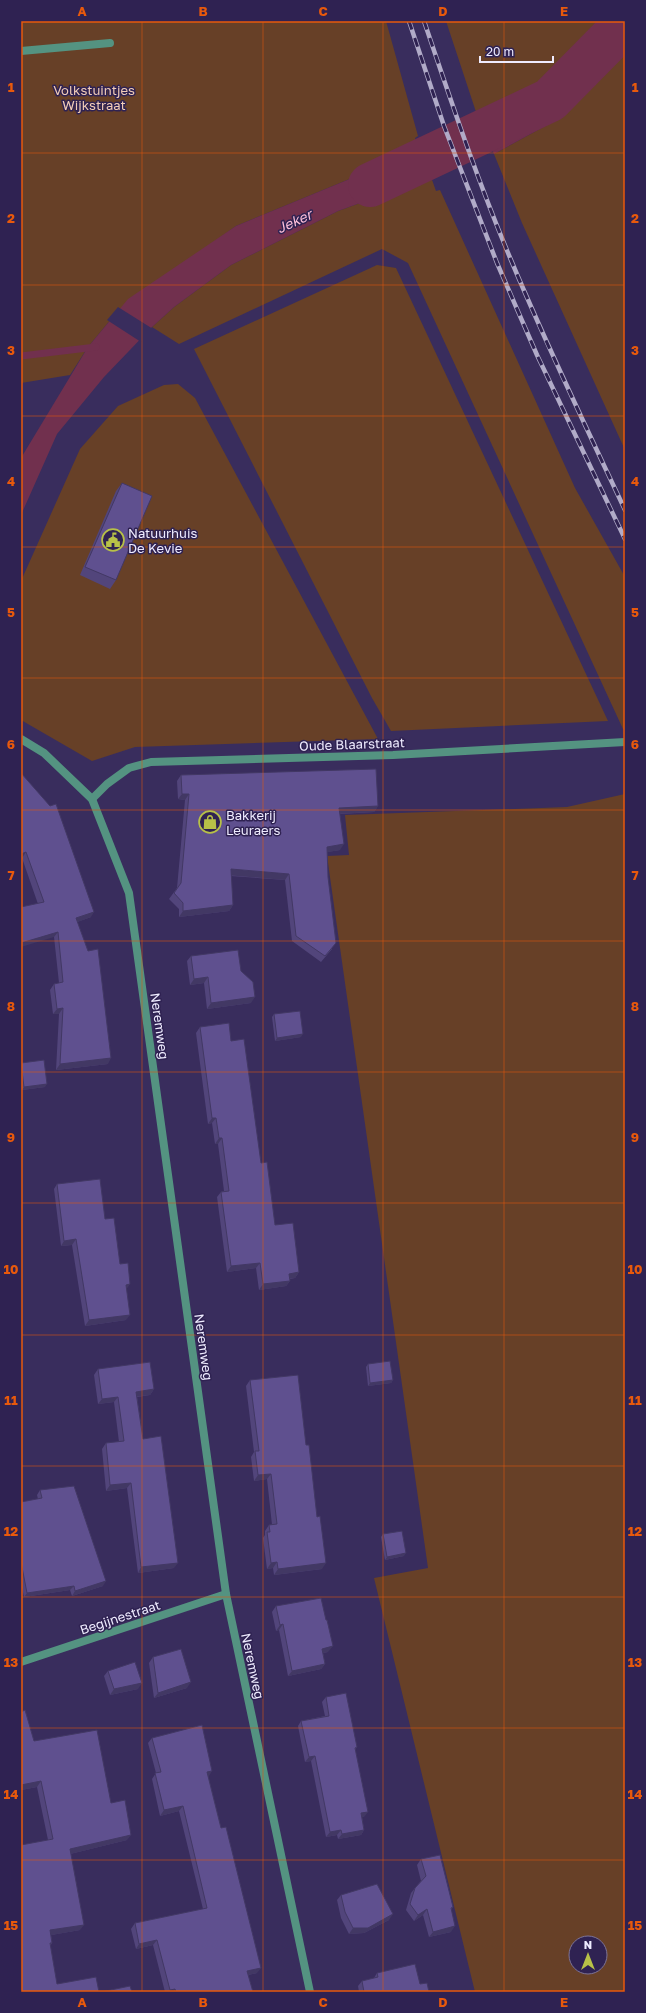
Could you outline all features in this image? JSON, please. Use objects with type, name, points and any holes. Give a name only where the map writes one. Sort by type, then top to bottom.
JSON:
[{"type":"street","points":[[21,51],[110,43]]},
{"type":"street","name":"Neremweg","points":[[21,739],[44,753],[92,799],[129,893],[226,1594],[310,1992]]},
{"type":"street","name":"Oude Blaarstraat","points":[[92,799],[107,784],[129,768],[151,762],[393,755],[625,742]]},
{"type":"street","name":"Begijnestraat","points":[[21,1662],[226,1594]]},
{"type":"green space","name":"Volkstuintjes Wijkstraat","points":[[21,21],[386,21],[418,136],[415,138],[420,150],[236,226],[117,312],[88,347],[70,375],[21,383]]},
{"type":"green space","points":[[446,21],[616,21],[552,82],[478,118]]},
{"type":"green space","points":[[625,53],[625,450],[522,223],[494,154],[547,125]]},
{"type":"green space","points":[[431,177],[436,191],[440,190],[575,488],[625,577],[625,729],[623,729],[408,263],[382,249],[179,344],[152,327],[174,307],[231,265],[338,211]]},
{"type":"green space","points":[[377,265],[396,268],[608,721],[391,731],[372,698],[194,349]]},
{"type":"green space","points":[[178,384],[195,398],[378,739],[135,747],[92,761],[21,720],[21,581],[80,449],[118,406],[164,385]]},
{"type":"green space","points":[[625,794],[625,1992],[475,1992],[374,1578],[428,1568],[327,856],[349,855],[345,815],[567,807]]},
{"type":"water","points":[[616,21],[625,21],[625,53],[547,125],[494,154],[478,118],[552,82]]},
{"type":"water","points":[[420,150],[431,177],[338,211],[231,265],[174,307],[152,327],[104,377],[57,434],[21,515],[21,458],[88,347],[128,299],[236,226]]},
{"type":"pier","points":[[118,307],[153,329],[141,342],[107,320]]},
{"type":"building","name":"Natuurhuis De Kevie","points":[[122,483],[152,496],[116,580],[85,567]]},
{"type":"building","points":[[376,769],[378,806],[339,808],[344,844],[327,847],[328,877],[336,943],[325,956],[296,936],[289,874],[231,869],[233,905],[183,911],[183,903],[174,893],[181,883],[189,794],[182,794],[181,775]]},
{"type":"building","points":[[21,773],[50,806],[56,804],[94,912],[76,918],[88,951],[98,949],[111,1058],[60,1064],[63,1008],[57,1009],[54,984],[63,982],[58,932],[21,943],[21,907],[44,902],[26,852],[21,854]]},
{"type":"building","points":[[238,950],[241,971],[253,982],[255,997],[211,1003],[208,977],[194,979],[191,956]]},
{"type":"building","points":[[300,1011],[303,1034],[277,1038],[274,1014]]},
{"type":"building","points":[[229,1023],[231,1041],[244,1039],[261,1163],[267,1162],[275,1225],[293,1223],[299,1272],[289,1274],[290,1281],[263,1284],[260,1263],[231,1266],[221,1192],[229,1191],[222,1138],[219,1138],[216,1118],[212,1118],[200,1027]]},
{"type":"building","points":[[44,1060],[47,1084],[24,1087],[21,1063]]},
{"type":"building","points":[[100,1179],[105,1219],[114,1218],[120,1264],[128,1263],[130,1284],[126,1285],[130,1315],[89,1320],[76,1239],[64,1241],[57,1184]]},
{"type":"building","points":[[390,1361],[393,1380],[370,1383],[368,1364]]},
{"type":"building","points":[[150,1362],[154,1389],[136,1392],[143,1439],[161,1436],[178,1563],[141,1567],[131,1483],[110,1485],[106,1443],[124,1441],[118,1397],[102,1399],[98,1369]]},
{"type":"building","points":[[298,1375],[306,1445],[309,1445],[317,1517],[320,1516],[326,1563],[278,1569],[277,1562],[271,1563],[267,1532],[270,1532],[269,1525],[277,1524],[271,1474],[258,1475],[255,1451],[259,1451],[250,1380]]},
{"type":"building","points":[[74,1486],[106,1581],[75,1591],[74,1586],[27,1593],[21,1562],[21,1502],[42,1498],[40,1490]]},
{"type":"building","points":[[402,1531],[406,1553],[387,1557],[383,1534]]},
{"type":"building","points":[[321,1598],[333,1646],[322,1649],[325,1664],[292,1671],[283,1624],[280,1625],[276,1606]]},
{"type":"building","points":[[181,1649],[191,1682],[158,1693],[153,1657]]},
{"type":"building","points":[[135,1662],[142,1683],[114,1689],[108,1671]]},
{"type":"building","points":[[346,1693],[368,1812],[361,1813],[364,1830],[342,1834],[341,1830],[330,1832],[315,1756],[309,1757],[301,1721],[329,1716],[326,1697]]},
{"type":"building","points":[[25,1710],[34,1741],[97,1730],[111,1803],[125,1800],[131,1835],[70,1849],[84,1925],[50,1930],[52,1943],[50,1943],[57,1984],[96,1977],[99,1992],[21,1992],[21,1845],[53,1839],[41,1781],[21,1785],[21,1712]]},
{"type":"building","points":[[202,1725],[212,1771],[207,1772],[221,1828],[226,1827],[261,1968],[247,1971],[253,1992],[176,1992],[175,1989],[170,1990],[157,1940],[139,1944],[135,1923],[207,1908],[183,1806],[164,1810],[155,1773],[161,1772],[152,1738]]},
{"type":"building","points":[[440,1855],[453,1907],[451,1908],[455,1926],[433,1932],[427,1909],[418,1915],[410,1904],[415,1888],[426,1876],[421,1859]]},
{"type":"building","points":[[377,1884],[393,1914],[368,1928],[353,1928],[345,1912],[341,1895]]},
{"type":"building","points":[[415,1964],[420,1984],[427,1983],[429,1992],[364,1992],[362,1981],[378,1977],[377,1973]]},
{"type":"building","points":[[130,1986],[132,1992],[101,1992]]},
{"type":"waterway","name":"Jeker","points":[[370,185],[550,100],[625,24]]},
{"type":"waterway","points":[[21,356],[96,347]]},
{"type":"railway","points":[[409,21],[444,126],[497,263],[537,355],[625,539]]},
{"type":"railway","points":[[424,21],[465,141],[499,231],[552,354],[625,510]]},
{"type":"place","name":"Natuurhuis De Kevie","points":[[113,540]]},
{"type":"place","name":"Bakkerij Leuraers","points":[[210,822]]}]
